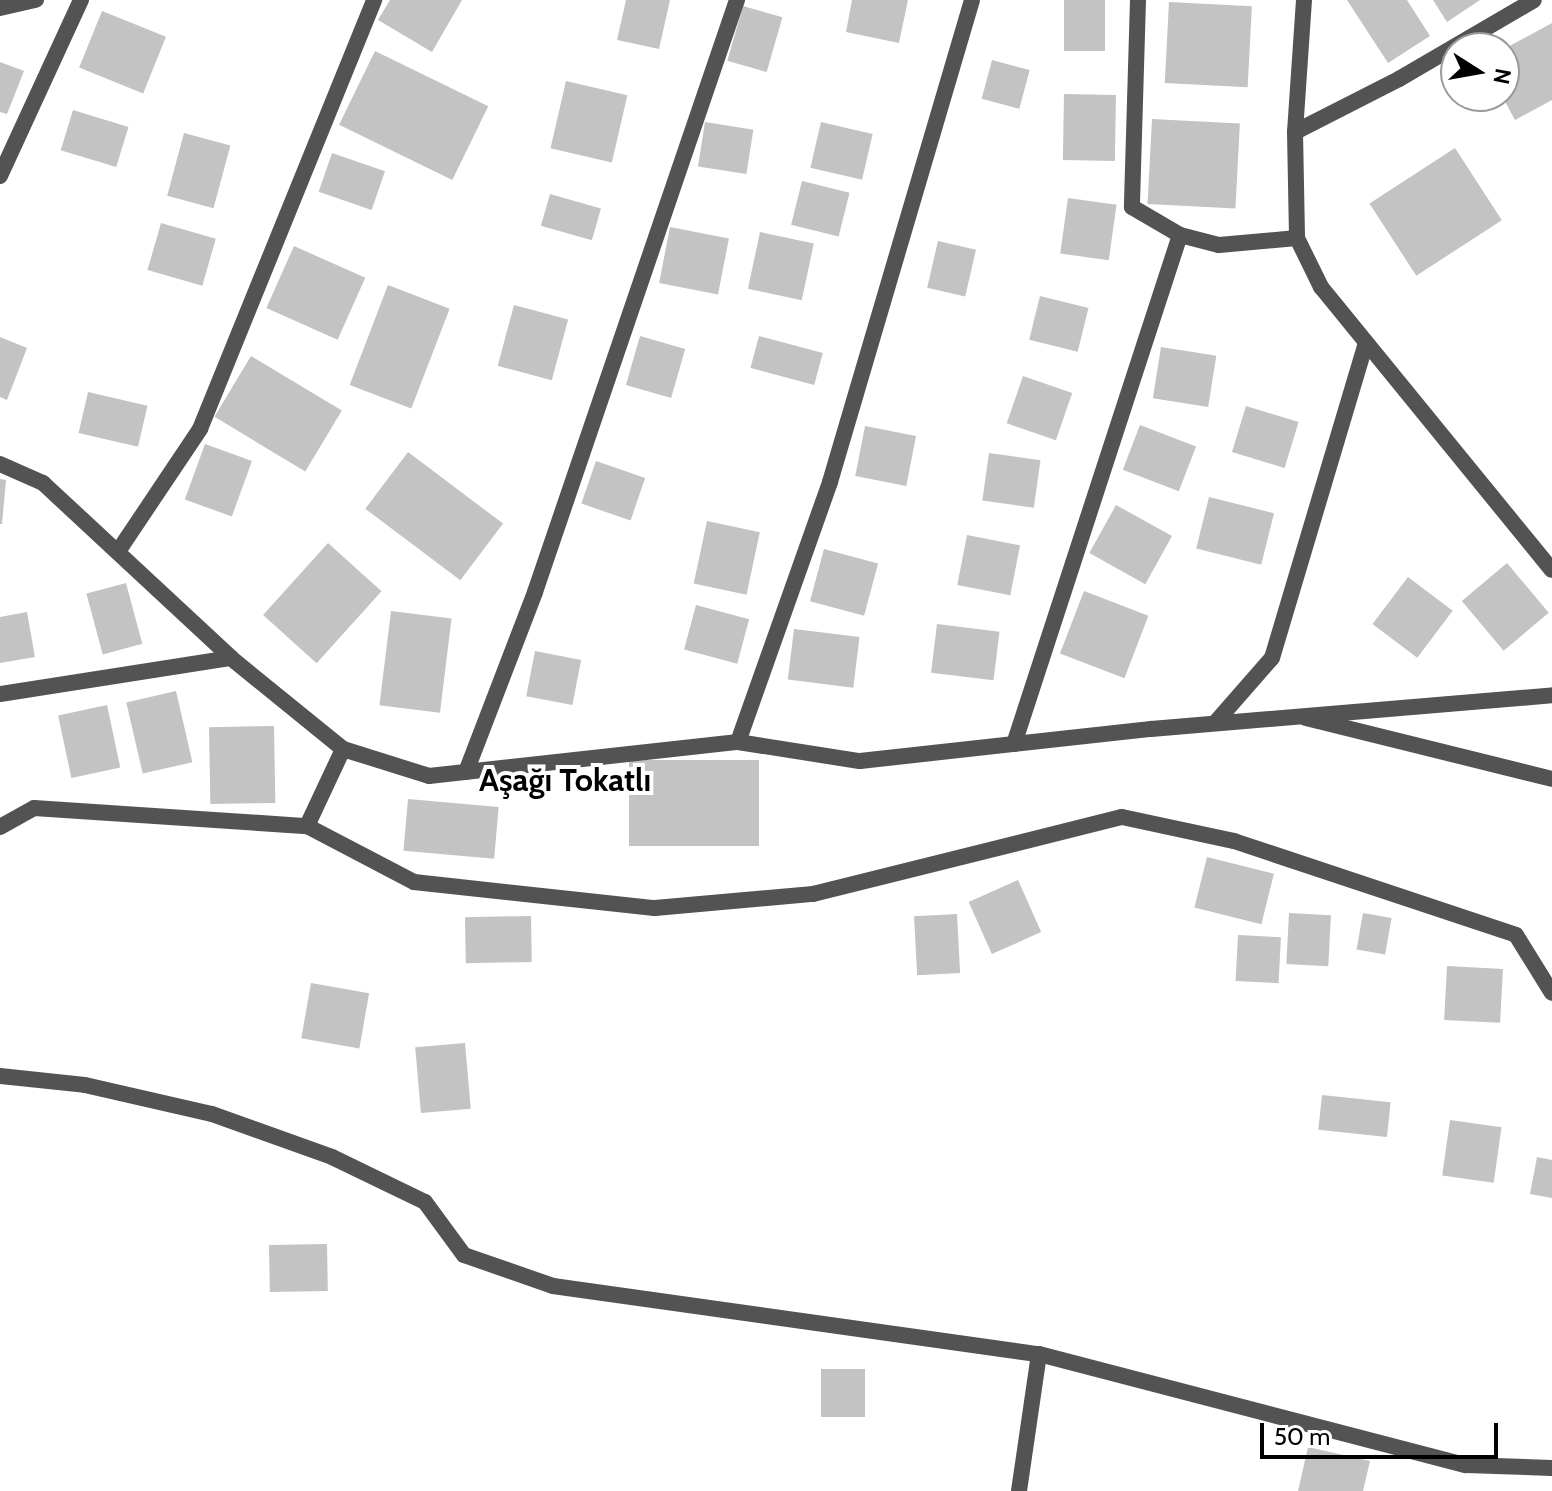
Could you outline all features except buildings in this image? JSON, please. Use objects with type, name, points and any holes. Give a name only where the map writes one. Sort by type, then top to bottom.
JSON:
[{"type":"street","points":[[0,8],[36,0]]},
{"type":"street","points":[[0,176],[81,0]]},
{"type":"street","points":[[119,550],[200,429],[374,0]]},
{"type":"street","points":[[466,772],[535,592],[737,0]]},
{"type":"street","points":[[738,742],[830,482],[972,0]]},
{"type":"street","points":[[1138,0],[1132,207],[1180,235],[1219,245],[1297,238]]},
{"type":"street","points":[[1304,0],[1295,132],[1297,238],[1321,287],[1552,570]]},
{"type":"street","points":[[1295,132],[1399,79],[1534,0]]},
{"type":"street","points":[[1014,744],[1180,235]]},
{"type":"street","points":[[1215,723],[1272,658],[1366,343]]},
{"type":"street","points":[[0,464],[43,483],[119,550],[231,658],[343,749],[429,776],[738,742],[860,761],[1215,723],[1552,695]]},
{"type":"street","points":[[0,694],[231,658]]},
{"type":"street","points":[[1301,716],[1552,779]]},
{"type":"street","points":[[307,826],[343,749]]},
{"type":"street","points":[[0,827],[34,808],[307,826],[414,882],[655,908],[813,894],[1122,817],[1234,841],[1516,935],[1552,993]]},
{"type":"street","points":[[0,1076],[85,1085],[212,1114],[332,1157],[425,1202],[464,1255],[553,1286],[1039,1354],[1466,1465],[1552,1468]]},
{"type":"street","points":[[1019,1491],[1039,1354]]},
{"type":"district","name":"Aşağı Tokatlı","points":[[565,780]]}]
